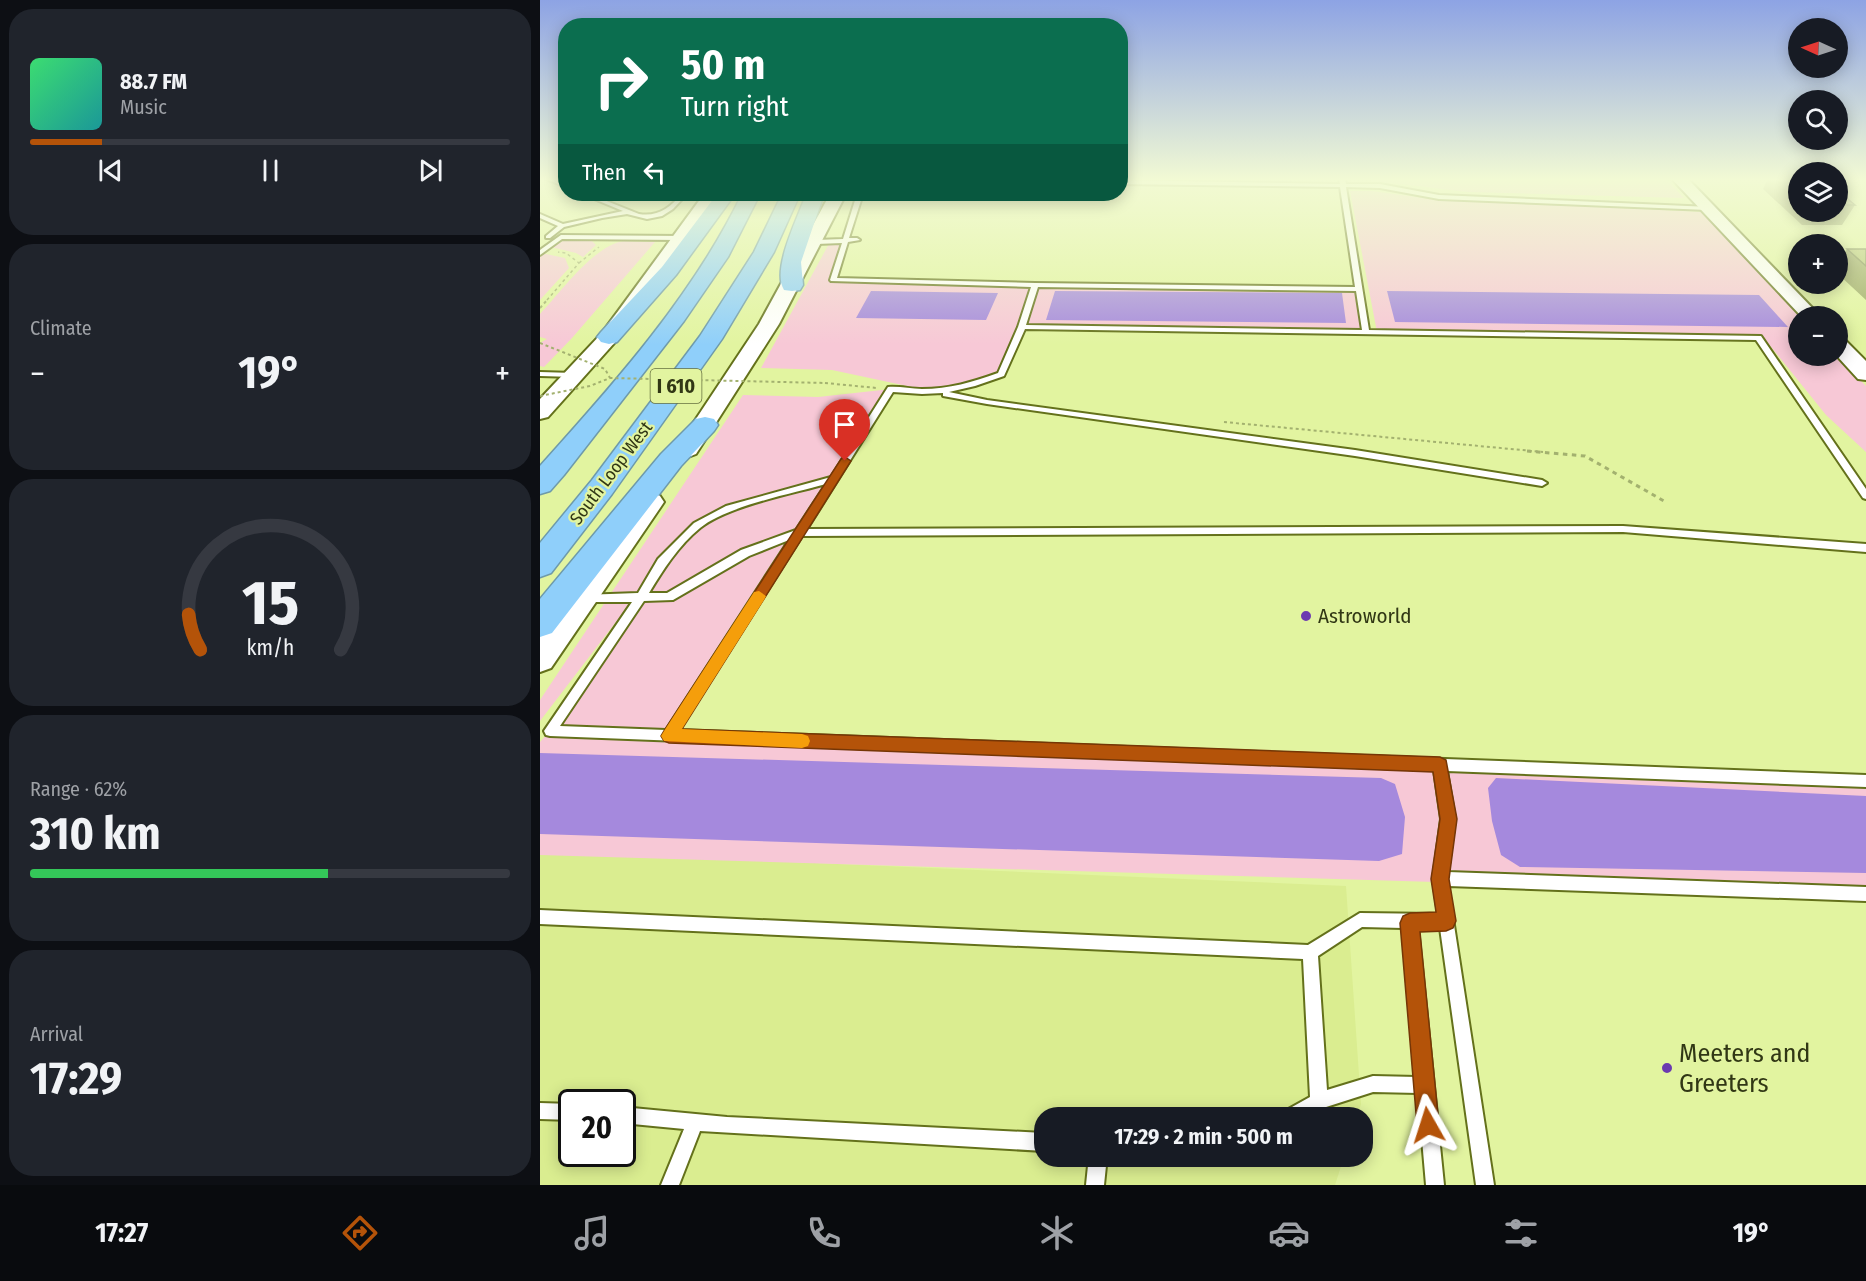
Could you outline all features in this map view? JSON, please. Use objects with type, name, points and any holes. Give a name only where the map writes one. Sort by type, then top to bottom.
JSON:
[{"type":"highway","points":[[609,337],[669,271],[696,234]]},
{"type":"highway","name":"I 610","points":[[540,484],[582,436],[685,305],[730,234]]},
{"type":"highway","name":"South Loop West","points":[[540,565],[602,487],[710,339],[764,252],[772,234]]},
{"type":"highway","points":[[792,285],[791,262],[802,234]]},
{"type":"highway","points":[[540,623],[664,468],[705,425]]},
{"type":"main road","points":[[540,412],[609,337],[684,234]]},
{"type":"main road","points":[[540,660],[705,425],[766,331],[820,234]]},
{"type":"main road","points":[[1733,234],[1801,306]]},
{"type":"main road","points":[[1751,234],[1788,272]]},
{"type":"main road","points":[[1810,294],[1822,306]]},
{"type":"main road","points":[[1848,332],[1866,351]]},
{"type":"main road","points":[[1848,355],[1866,374]]},
{"type":"lane","points":[[548,237],[551,234]]},
{"type":"lane","points":[[848,234],[833,280],[1359,289]]},
{"type":"lane","points":[[1351,234],[1366,332]]},
{"type":"lane","points":[[540,237],[681,238]]},
{"type":"lane","points":[[542,252],[561,237]]},
{"type":"lane","points":[[816,242],[857,240]]},
{"type":"lane","points":[[940,393],[974,385],[1001,374],[1022,327],[1035,285]]},
{"type":"lane","points":[[1022,327],[1758,338],[1866,496]]},
{"type":"lane","points":[[540,374],[574,375]]},
{"type":"lane","points":[[669,736],[891,389],[940,393],[987,402],[1355,453],[1542,483]]},
{"type":"lane","points":[[834,479],[729,508],[697,525],[662,562],[641,597],[550,731],[1866,781]]},
{"type":"lane","points":[[584,598],[669,597],[745,553],[799,533],[1623,529],[1866,548]]},
{"type":"lane","points":[[1440,765],[1448,819],[1440,879],[1485,1185]]},
{"type":"lane","points":[[1440,879],[1866,894]]},
{"type":"lane","points":[[540,917],[1310,952],[1359,920],[1410,923],[1446,921]]},
{"type":"lane","points":[[1410,923],[1435,1185]]},
{"type":"lane","points":[[1310,952],[1319,1101]]},
{"type":"lane","points":[[1308,1107],[1319,1101],[1373,1084],[1424,1085]]},
{"type":"lane","points":[[540,1111],[558,1112]]},
{"type":"lane","points":[[636,1116],[859,1133],[1034,1142]]},
{"type":"lane","points":[[670,1185],[695,1122]]},
{"type":"lane","points":[[1095,1185],[1097,1167]]},
{"type":"path","points":[[540,308],[579,263],[610,238]]},
{"type":"path","points":[[542,252],[566,253],[579,263]]},
{"type":"path","points":[[540,343],[604,369],[610,378]]},
{"type":"path","points":[[540,396],[590,386],[610,378],[825,383]]},
{"type":"shaded area","points":[[1358,234],[1724,234],[1792,306],[1788,306],[1788,366],[1847,366],[1866,386],[1866,452],[1826,415],[1763,337],[1377,332]]},
{"type":"shaded area","points":[[565,240],[592,241],[596,245],[583,257],[551,247]]},
{"type":"shaded area","points":[[624,241],[655,242],[572,338],[544,367],[540,366],[540,343],[547,339],[540,337],[540,314],[590,260],[613,244]]},
{"type":"shaded area","points":[[846,241],[833,280],[1359,289],[1366,332],[1022,327],[1001,374],[940,393],[832,370],[761,368],[830,242]]},
{"type":"shaded area","points":[[540,255],[565,258],[569,268],[540,300]]},
{"type":"shaded area","points":[[871,291],[998,293],[986,320],[856,318]]},
{"type":"shaded area","points":[[1055,291],[1342,293],[1346,323],[1046,320]]},
{"type":"shaded area","points":[[1387,291],[1759,295],[1788,327],[1395,322]]},
{"type":"shaded area","points":[[891,389],[670,735],[1866,781],[1866,895],[540,855],[540,742],[550,731],[658,567],[540,721],[540,700],[743,395],[818,397]],"holes":[[[791,537],[681,591],[745,553]]]},
{"type":"shaded area","points":[[540,753],[1381,778],[1395,784],[1405,817],[1402,854],[1379,861],[540,834]]},
{"type":"shaded area","points":[[1496,778],[1866,796],[1866,873],[1520,867],[1501,855],[1492,821],[1488,788]]},
{"type":"shaded area","points":[[540,851],[1346,886],[1360,1107],[1034,1107],[1034,1167],[1341,1167],[1335,1185],[540,1185]]},
{"type":"building","points":[[1848,249],[1866,249],[1866,266],[1848,250]]},
{"type":"slow traffic","points":[[759,596],[669,736],[802,741]]},
{"type":"place","name":"Astroworld","points":[[1306,616]]},
{"type":"place","name":"Meeters and Greeters","points":[[1667,1068]]},
{"type":"route","points":[[845,461],[669,736],[1440,765],[1448,819],[1440,879],[1446,921],[1410,923],[1428,1125]]}]
